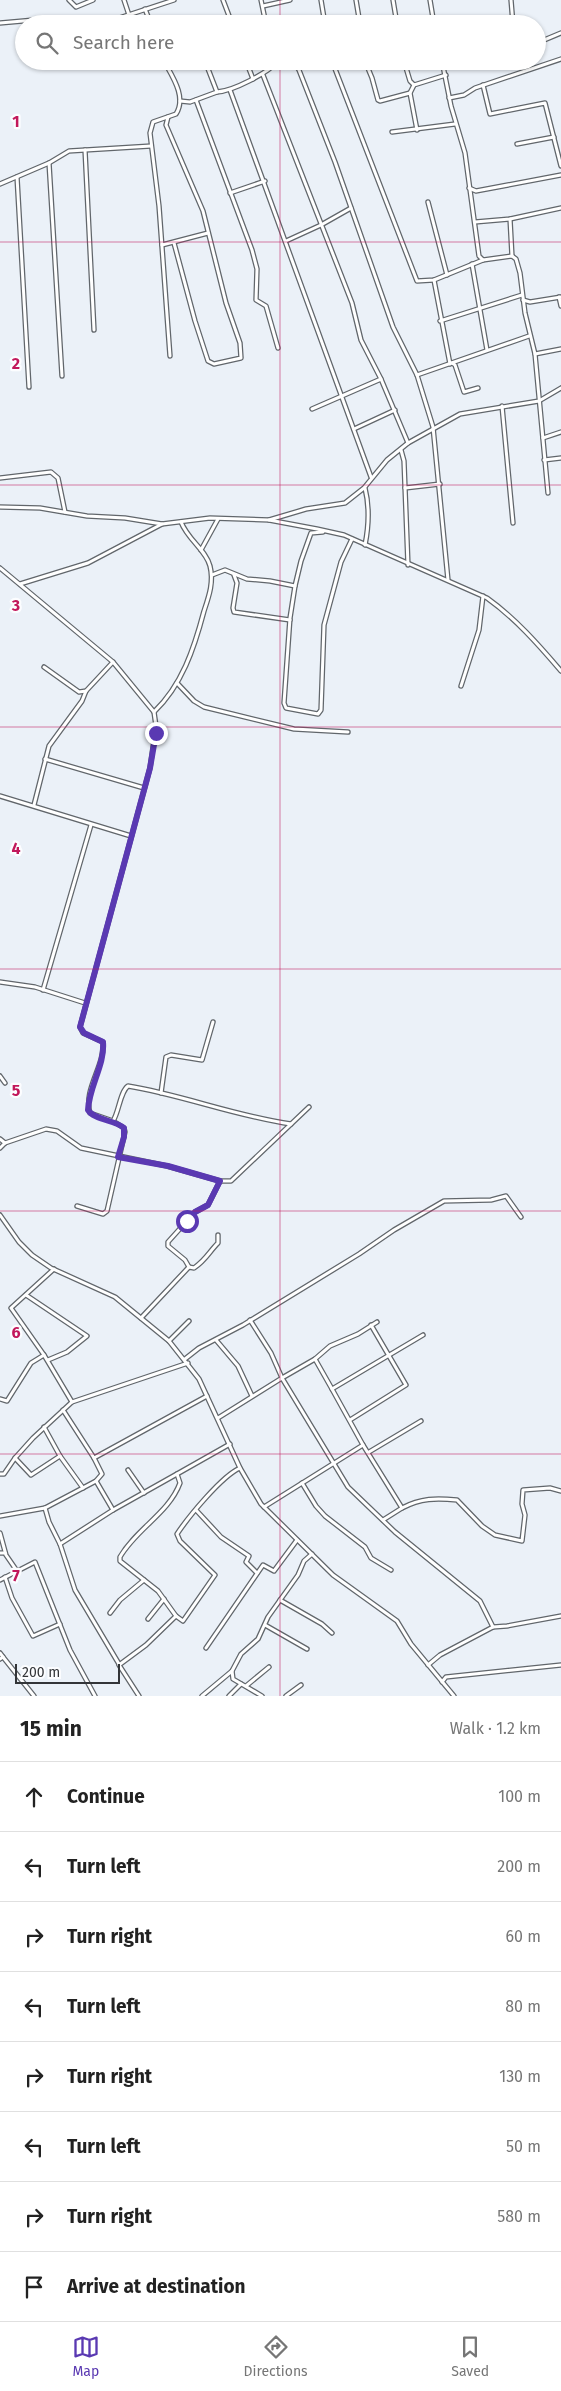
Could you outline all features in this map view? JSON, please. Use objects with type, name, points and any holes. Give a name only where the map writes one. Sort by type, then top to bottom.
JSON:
[{"type":"street","points":[[69,0],[76,8],[93,0]]},
{"type":"street","points":[[124,0],[129,15],[174,0]]},
{"type":"street","points":[[223,0],[229,15]]},
{"type":"street","points":[[261,0],[264,15]]},
{"type":"street","points":[[263,6],[290,0]]},
{"type":"street","points":[[321,0],[324,15]]},
{"type":"street","points":[[356,0],[358,15]]},
{"type":"street","points":[[393,0],[396,15]]},
{"type":"street","points":[[430,0],[432,15]]},
{"type":"street","points":[[511,0],[512,15]]},
{"type":"street","points":[[145,9],[147,15]]},
{"type":"street","points":[[0,23],[15,22]]},
{"type":"street","points":[[546,39],[561,33]]},
{"type":"street","points":[[546,64],[561,59]]},
{"type":"street","points":[[169,70],[177,86],[180,101],[178,111],[153,122],[151,125],[151,146],[157,178],[170,356]]},
{"type":"street","points":[[208,70],[217,92]]},
{"type":"street","points":[[250,70],[253,79]]},
{"type":"street","points":[[180,101],[196,100],[217,92],[230,90],[263,75],[269,70]]},
{"type":"street","points":[[298,70],[306,86],[393,326],[416,375],[433,427],[448,580]]},
{"type":"street","points":[[335,70],[417,281],[434,280],[483,260],[512,256]]},
{"type":"street","points":[[369,70],[380,102],[410,94]]},
{"type":"street","points":[[407,70],[414,85]]},
{"type":"street","points":[[444,70],[455,124],[465,153],[479,256],[483,260]]},
{"type":"street","points":[[449,98],[464,95],[483,86],[529,70]]},
{"type":"street","points":[[263,75],[352,302],[361,340],[381,379],[408,443]]},
{"type":"street","points":[[414,85],[446,76]]},
{"type":"street","points":[[414,85],[410,94],[417,130]]},
{"type":"street","points":[[483,86],[490,114],[545,103],[561,166]]},
{"type":"street","points":[[230,90],[265,181],[371,477]]},
{"type":"street","points":[[196,100],[257,266],[256,300],[266,306],[278,348]]},
{"type":"street","points":[[168,117],[166,125],[198,196],[228,310],[240,344],[241,358],[214,364],[208,361],[174,243]]},
{"type":"street","points":[[392,132],[455,124]]},
{"type":"street","points":[[517,144],[554,136]]},
{"type":"street","points":[[0,184],[49,163],[69,151],[151,146]]},
{"type":"street","points":[[85,150],[94,330]]},
{"type":"street","points":[[49,163],[62,376]]},
{"type":"street","points":[[469,188],[476,191],[561,175]]},
{"type":"street","points":[[17,177],[29,387]]},
{"type":"street","points":[[230,193],[265,181]]},
{"type":"street","points":[[428,202],[447,275]]},
{"type":"street","points":[[286,241],[321,225],[351,208]]},
{"type":"street","points":[[475,222],[510,219],[561,208]]},
{"type":"street","points":[[510,219],[512,256],[516,259],[520,273],[529,336],[535,354],[548,493]]},
{"type":"street","points":[[162,245],[208,233]]},
{"type":"street","points":[[472,264],[488,350]]},
{"type":"street","points":[[434,280],[440,321],[451,362],[455,365],[464,392],[478,388]]},
{"type":"street","points":[[440,321],[522,294]]},
{"type":"street","points":[[523,300],[530,302],[560,297],[561,306]]},
{"type":"street","points":[[416,375],[529,336]]},
{"type":"street","points":[[535,354],[561,349]]},
{"type":"street","points":[[312,409],[381,379]]},
{"type":"street","points":[[269,520],[306,509],[345,503],[364,488],[371,477],[387,460],[408,443],[433,427],[460,414],[539,401],[561,388]]},
{"type":"street","points":[[502,406],[513,523]]},
{"type":"street","points":[[354,429],[395,410]]},
{"type":"street","points":[[543,438],[561,432]]},
{"type":"street","points":[[401,450],[404,461],[408,565]]},
{"type":"street","points":[[544,460],[561,458]]},
{"type":"street","points":[[0,478],[51,472],[58,478],[65,512]]},
{"type":"street","points":[[405,488],[440,484]]},
{"type":"street","points":[[364,488],[368,502],[369,527],[365,545]]},
{"type":"street","points":[[0,507],[40,508],[102,518],[125,518],[162,524],[218,519],[269,520],[326,531],[352,539],[408,565],[484,596],[499,606],[521,627],[561,670]]},
{"type":"street","points":[[201,550],[218,519]]},
{"type":"street","points":[[154,712],[169,697],[196,642],[210,591],[212,575],[210,563],[201,550],[187,536],[181,522]]},
{"type":"street","points":[[20,584],[88,563],[162,524]]},
{"type":"street","points":[[326,531],[312,533],[300,562],[290,620],[284,704],[286,708],[318,714],[321,710],[324,625],[341,562],[352,539]]},
{"type":"street","points":[[0,568],[113,662],[154,712],[156,733],[150,768],[80,1027],[81,1031],[103,1042],[99,1069],[91,1088],[88,1110],[93,1115],[113,1121],[124,1128],[124,1132],[106,1213],[77,1206]]},
{"type":"street","points":[[212,575],[222,570],[247,579],[295,586]]},
{"type":"street","points":[[234,574],[237,583],[234,612],[290,620]]},
{"type":"street","points":[[461,686],[478,630],[484,596]]},
{"type":"street","points":[[34,805],[49,746],[82,701],[86,691],[113,662]]},
{"type":"street","points":[[44,666],[74,690],[79,692],[86,691]]},
{"type":"street","points":[[177,683],[194,701],[204,707],[215,708],[294,730],[348,732]]},
{"type":"street","points":[[45,759],[144,788]]},
{"type":"street","points":[[0,796],[131,836]]},
{"type":"street","points":[[43,990],[90,824]]},
{"type":"street","points":[[0,982],[43,990],[85,1003]]},
{"type":"street","points":[[161,1093],[166,1057],[172,1055],[202,1060],[213,1022]]},
{"type":"street","points":[[0,1076],[4,1083]]},
{"type":"street","points":[[113,1121],[118,1113],[126,1087],[180,1096],[200,1104],[291,1124]]},
{"type":"street","points":[[0,1148],[5,1143],[46,1129],[57,1131],[81,1148],[168,1166],[220,1181],[231,1181],[308,1107]]},
{"type":"street","points":[[0,1139],[5,1143]]},
{"type":"street","points":[[190,1267],[186,1260],[168,1246],[168,1242],[195,1212],[208,1205],[220,1181]]},
{"type":"street","points":[[185,1360],[444,1201],[491,1200],[506,1196],[521,1218]]},
{"type":"street","points":[[0,1215],[19,1242],[32,1255],[54,1269],[107,1292],[169,1341],[188,1363],[207,1396],[240,1468],[264,1507],[334,1575],[397,1622],[428,1665],[454,1696]]},
{"type":"street","points":[[141,1318],[190,1267],[194,1268],[207,1259],[210,1250],[218,1243],[218,1235]]},
{"type":"street","points":[[54,1269],[11,1308],[48,1360],[72,1402]]},
{"type":"street","points":[[26,1295],[87,1336],[67,1352],[48,1360]]},
{"type":"street","points":[[250,1320],[271,1353],[282,1378],[348,1486],[383,1520],[480,1601],[493,1626]]},
{"type":"street","points":[[169,1341],[189,1322]]},
{"type":"street","points":[[218,1418],[316,1359],[330,1346],[358,1334],[377,1322]]},
{"type":"street","points":[[350,1420],[406,1384],[371,1325]]},
{"type":"street","points":[[332,1389],[423,1336]]},
{"type":"street","points":[[216,1340],[238,1366],[252,1396]]},
{"type":"street","points":[[0,1399],[7,1401],[31,1363],[44,1355]]},
{"type":"street","points":[[316,1359],[362,1445],[369,1452],[402,1508]]},
{"type":"street","points":[[0,1474],[4,1474],[15,1458],[44,1427],[72,1402],[188,1363]]},
{"type":"street","points":[[94,1458],[207,1396]]},
{"type":"street","points":[[0,1516],[45,1508],[96,1481],[102,1474],[63,1410]]},
{"type":"street","points":[[369,1452],[421,1421]]},
{"type":"street","points":[[44,1427],[60,1456],[83,1488]]},
{"type":"street","points":[[60,1544],[113,1510],[230,1444]]},
{"type":"street","points":[[264,1507],[362,1445]]},
{"type":"street","points":[[15,1458],[32,1475],[60,1456]]},
{"type":"street","points":[[176,1474],[180,1483],[178,1490],[155,1518],[132,1539],[120,1557],[120,1561],[158,1590],[176,1616],[183,1621],[214,1575],[177,1537],[182,1527],[223,1480],[240,1468]]},
{"type":"street","points":[[128,1470],[144,1493]]},
{"type":"street","points":[[96,1481],[113,1510]]},
{"type":"street","points":[[302,1483],[316,1506],[325,1516],[365,1548],[371,1558],[391,1570]]},
{"type":"street","points":[[383,1520],[415,1501],[435,1498],[457,1500],[482,1526],[495,1534],[522,1541],[525,1514],[522,1504],[523,1490],[550,1488],[561,1491]]},
{"type":"street","points":[[45,1508],[49,1522],[60,1544],[75,1590],[139,1696]]},
{"type":"street","points":[[196,1510],[221,1536],[246,1552],[249,1556],[246,1562],[257,1573]]},
{"type":"street","points":[[0,1534],[5,1553],[17,1571]]},
{"type":"street","points":[[206,1648],[263,1565],[274,1571],[297,1540]]},
{"type":"street","points":[[0,1553],[5,1553]]},
{"type":"street","points":[[202,1696],[232,1670],[241,1654],[258,1640],[280,1600],[298,1575],[304,1561],[312,1554]]},
{"type":"street","points":[[0,1580],[35,1562],[70,1650],[95,1696]]},
{"type":"street","points":[[5,1577],[12,1598],[33,1636],[60,1624]]},
{"type":"street","points":[[110,1613],[120,1600],[144,1580]]},
{"type":"street","points":[[148,1619],[164,1599]]},
{"type":"street","points":[[280,1600],[322,1624],[332,1633]]},
{"type":"street","points":[[119,1664],[146,1645],[176,1616]]},
{"type":"street","points":[[428,1665],[440,1655],[493,1626],[507,1626],[561,1616]]},
{"type":"street","points":[[265,1625],[307,1649]]},
{"type":"street","points":[[0,1653],[1,1658],[34,1696]]},
{"type":"street","points":[[442,1682],[446,1677],[561,1665]]},
{"type":"street","points":[[246,1686],[269,1667]]},
{"type":"street","points":[[232,1670],[233,1679],[262,1696]]},
{"type":"street","points":[[229,1696],[241,1684]]},
{"type":"street","points":[[286,1696],[301,1685]]},
{"type":"route","points":[[156,733],[150,768],[80,1027],[81,1031],[88,1036],[103,1042],[102,1056],[91,1088],[88,1110],[93,1115],[113,1121],[124,1128],[124,1137],[118,1157],[168,1166],[220,1181],[208,1205],[195,1212],[187,1221]]}]
